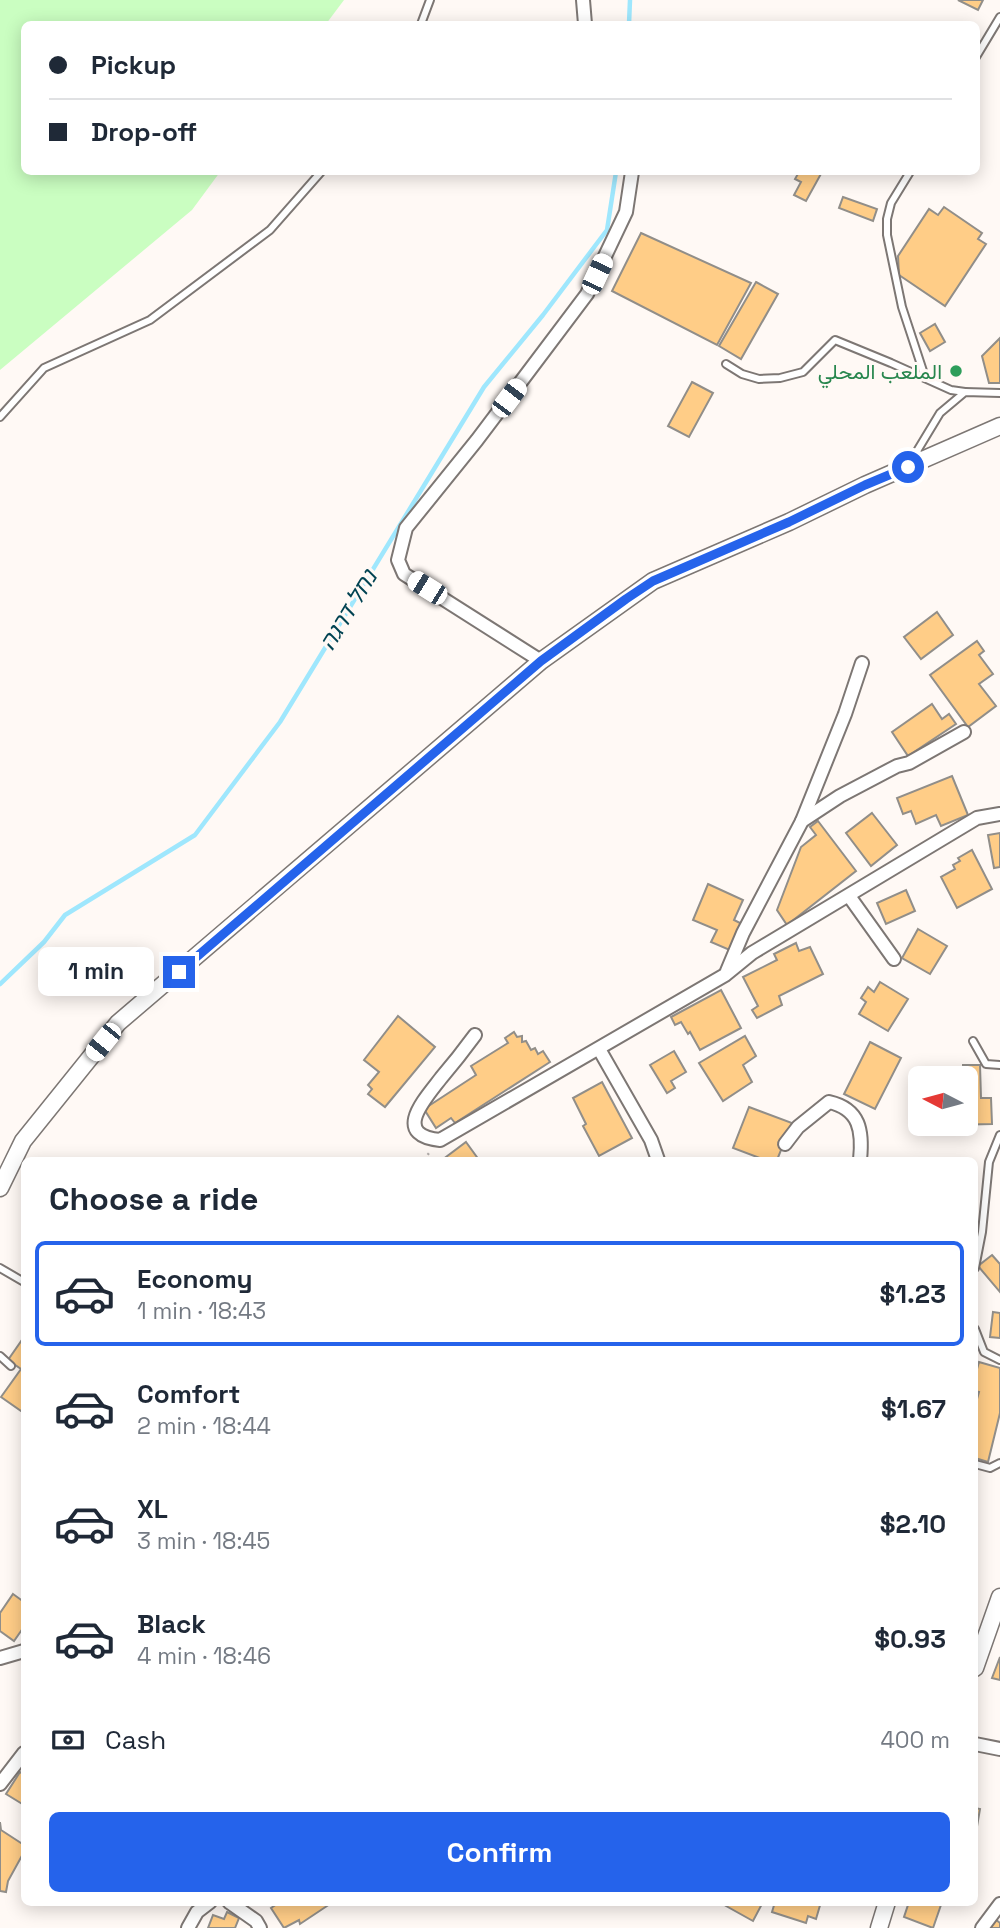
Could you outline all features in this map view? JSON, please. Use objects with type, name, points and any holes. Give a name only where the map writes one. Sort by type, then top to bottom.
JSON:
[{"type":"street","points":[[583,0],[585,21]]},
{"type":"street","points":[[541,661],[404,574],[398,560],[406,528],[477,440],[587,294],[626,212],[632,175]]},
{"type":"street","points":[[0,1188],[23,1141],[118,1023],[541,661],[653,581],[1000,426]]},
{"type":"street","points":[[725,975],[743,933],[802,821],[845,714],[862,663]]},
{"type":"street","points":[[802,821],[840,796],[897,766],[909,763],[964,732]]},
{"type":"street","points":[[475,1035],[415,1114],[414,1126],[419,1134],[428,1139],[440,1140],[599,1049],[725,975],[752,953],[977,818],[1000,814]]},
{"type":"street","points":[[849,896],[894,959]]},
{"type":"street","points":[[599,1049],[651,1140],[656,1157]]},
{"type":"street","points":[[785,1144],[798,1127],[829,1102],[842,1105],[852,1112],[861,1133],[860,1157]]},
{"type":"street","points":[[978,1660],[1000,1598]]},
{"type":"street","points":[[0,1658],[21,1652]]},
{"type":"street","points":[[978,1745],[1000,1749]]},
{"type":"street","points":[[0,1784],[21,1757]]},
{"type":"street","points":[[982,1928],[1000,1904]]},
{"type":"street","points":[[188,1928],[197,1912],[205,1906]]},
{"type":"street","points":[[235,1906],[256,1921],[260,1928]]},
{"type":"street","points":[[880,1928],[884,1906]]},
{"type":"lane","points":[[422,21],[430,0]]},
{"type":"lane","points":[[980,50],[1000,16]]},
{"type":"lane","points":[[0,417],[44,368],[150,320],[270,230],[318,175]]},
{"type":"lane","points":[[908,175],[891,204],[887,235],[902,307],[925,377]]},
{"type":"lane","points":[[726,364],[742,374],[759,379],[780,378],[803,372],[835,340],[951,390],[1000,393]]},
{"type":"lane","points":[[908,467],[940,413],[965,392]]},
{"type":"lane","points":[[972,1041],[986,1064],[1000,1065]]},
{"type":"lane","points":[[978,1253],[989,1162],[1000,1135]]},
{"type":"lane","points":[[0,1268],[21,1280]]},
{"type":"lane","points":[[978,1337],[984,1352],[1000,1360]]},
{"type":"lane","points":[[0,1356],[11,1366]]},
{"type":"lane","points":[[978,1465],[990,1468],[1000,1463]]},
{"type":"green space","points":[[0,0],[344,0],[328,21],[21,21],[21,175],[218,175],[192,210],[0,370]]},
{"type":"building","points":[[958,0],[983,0],[978,10]]},
{"type":"building","points":[[797,175],[820,175],[806,201],[794,195],[801,182],[795,179]]},
{"type":"building","points":[[843,197],[877,209],[873,221],[839,208]]},
{"type":"building","points":[[944,207],[982,233],[978,239],[986,244],[945,306],[899,275],[898,256],[929,209],[938,215]]},
{"type":"building","points":[[641,233],[751,283],[717,345],[612,291]]},
{"type":"building","points":[[756,282],[778,294],[741,359],[719,346]]},
{"type":"building","points":[[935,324],[945,342],[930,351],[920,333]]},
{"type":"building","points":[[1000,338],[1000,383],[989,383],[982,356]]},
{"type":"building","points":[[692,382],[713,393],[689,437],[668,426]]},
{"type":"building","points":[[937,612],[953,635],[921,659],[904,637]]},
{"type":"building","points":[[977,641],[984,651],[979,655],[993,674],[979,684],[996,706],[968,727],[930,675]]},
{"type":"building","points":[[932,704],[942,719],[949,714],[956,724],[908,756],[892,732]]},
{"type":"building","points":[[952,776],[968,815],[941,826],[936,815],[916,824],[911,811],[903,814],[897,798]]},
{"type":"building","points":[[872,813],[897,845],[871,866],[846,833]]},
{"type":"building","points":[[818,821],[856,871],[787,925],[777,910],[801,847],[816,835],[810,827]]},
{"type":"building","points":[[1000,833],[1000,867],[994,868],[988,835]]},
{"type":"building","points":[[972,850],[992,889],[957,908],[941,877],[955,869],[953,865],[960,861],[958,858]]},
{"type":"building","points":[[708,884],[743,900],[734,920],[744,925],[732,951],[711,942],[717,930],[693,920]]},
{"type":"building","points":[[906,890],[915,911],[886,924],[877,903]]},
{"type":"building","points":[[918,929],[947,946],[930,974],[902,958]]},
{"type":"building","points":[[796,943],[799,951],[810,947],[823,974],[779,996],[782,1005],[757,1018],[752,1010],[758,1006],[743,977],[777,960],[774,954]]},
{"type":"building","points":[[880,982],[908,999],[888,1031],[859,1014],[866,1002],[861,998],[868,987],[874,992]]},
{"type":"building","points":[[721,990],[741,1028],[700,1050],[690,1032],[688,1034],[681,1022],[675,1025],[671,1017]]},
{"type":"building","points":[[398,1016],[435,1047],[385,1107],[368,1094],[372,1089],[368,1085],[379,1072],[364,1060]]},
{"type":"building","points":[[514,1032],[517,1037],[522,1036],[522,1042],[526,1041],[531,1050],[535,1048],[538,1054],[543,1051],[550,1062],[455,1123],[451,1118],[436,1128],[424,1109],[476,1075],[471,1066],[508,1043],[505,1038]]},
{"type":"building","points":[[745,1036],[756,1056],[743,1065],[752,1082],[723,1101],[699,1063]]},
{"type":"building","points":[[870,1042],[901,1058],[875,1109],[844,1094]]},
{"type":"building","points":[[674,1051],[686,1072],[671,1081],[675,1088],[667,1093],[650,1065]]},
{"type":"building","points":[[980,1065],[981,1098],[991,1098],[992,1124],[978,1124],[978,1066],[963,1066]]},
{"type":"building","points":[[602,1082],[632,1138],[599,1156],[583,1126],[586,1124],[573,1098]]},
{"type":"building","points":[[749,1107],[792,1123],[778,1157],[757,1157],[733,1148]]},
{"type":"building","points":[[466,1142],[477,1157],[446,1157]]},
{"type":"building","points":[[992,1255],[1000,1264],[1000,1292],[978,1266]]},
{"type":"building","points":[[993,1312],[1000,1313],[1000,1338],[990,1337]]},
{"type":"building","points":[[21,1341],[21,1369],[8,1360]]},
{"type":"building","points":[[979,1362],[1000,1368],[1000,1413],[988,1462],[978,1459]]},
{"type":"building","points":[[21,1369],[21,1411],[1,1397]]},
{"type":"building","points":[[13,1594],[21,1600],[21,1631],[14,1641],[0,1631],[0,1613]]},
{"type":"building","points":[[1000,1657],[1000,1680],[992,1678]]},
{"type":"building","points":[[20,1772],[21,1803],[6,1794]]},
{"type":"building","points":[[0,1822],[1,1830],[21,1843],[21,1857],[8,1881],[6,1892],[0,1891]]},
{"type":"building","points":[[327,1906],[300,1924],[299,1920],[284,1928],[271,1908]]},
{"type":"building","points":[[726,1906],[761,1906],[753,1921]]},
{"type":"building","points":[[774,1906],[820,1906],[816,1919],[808,1916],[806,1923],[772,1912]]},
{"type":"building","points":[[908,1906],[941,1906],[933,1928],[904,1917]]},
{"type":"building","points":[[227,1912],[239,1918],[235,1928],[208,1928],[213,1915],[224,1919]]},
{"type":"building","points":[[995,1919],[1000,1923],[1000,1928],[987,1928]]},
{"type":"waterway","name":"נחל דרגה","points":[[629,21],[630,0]]},
{"type":"waterway","name":"נחל דרגה","points":[[0,984],[44,942],[65,915],[195,835],[280,722],[484,387],[607,230],[616,175]]},
{"type":"place","name":"الملعب المحلي","points":[[956,371]]},
{"type":"route","points":[[179,972],[541,661],[626,599],[653,581],[908,467]]}]
